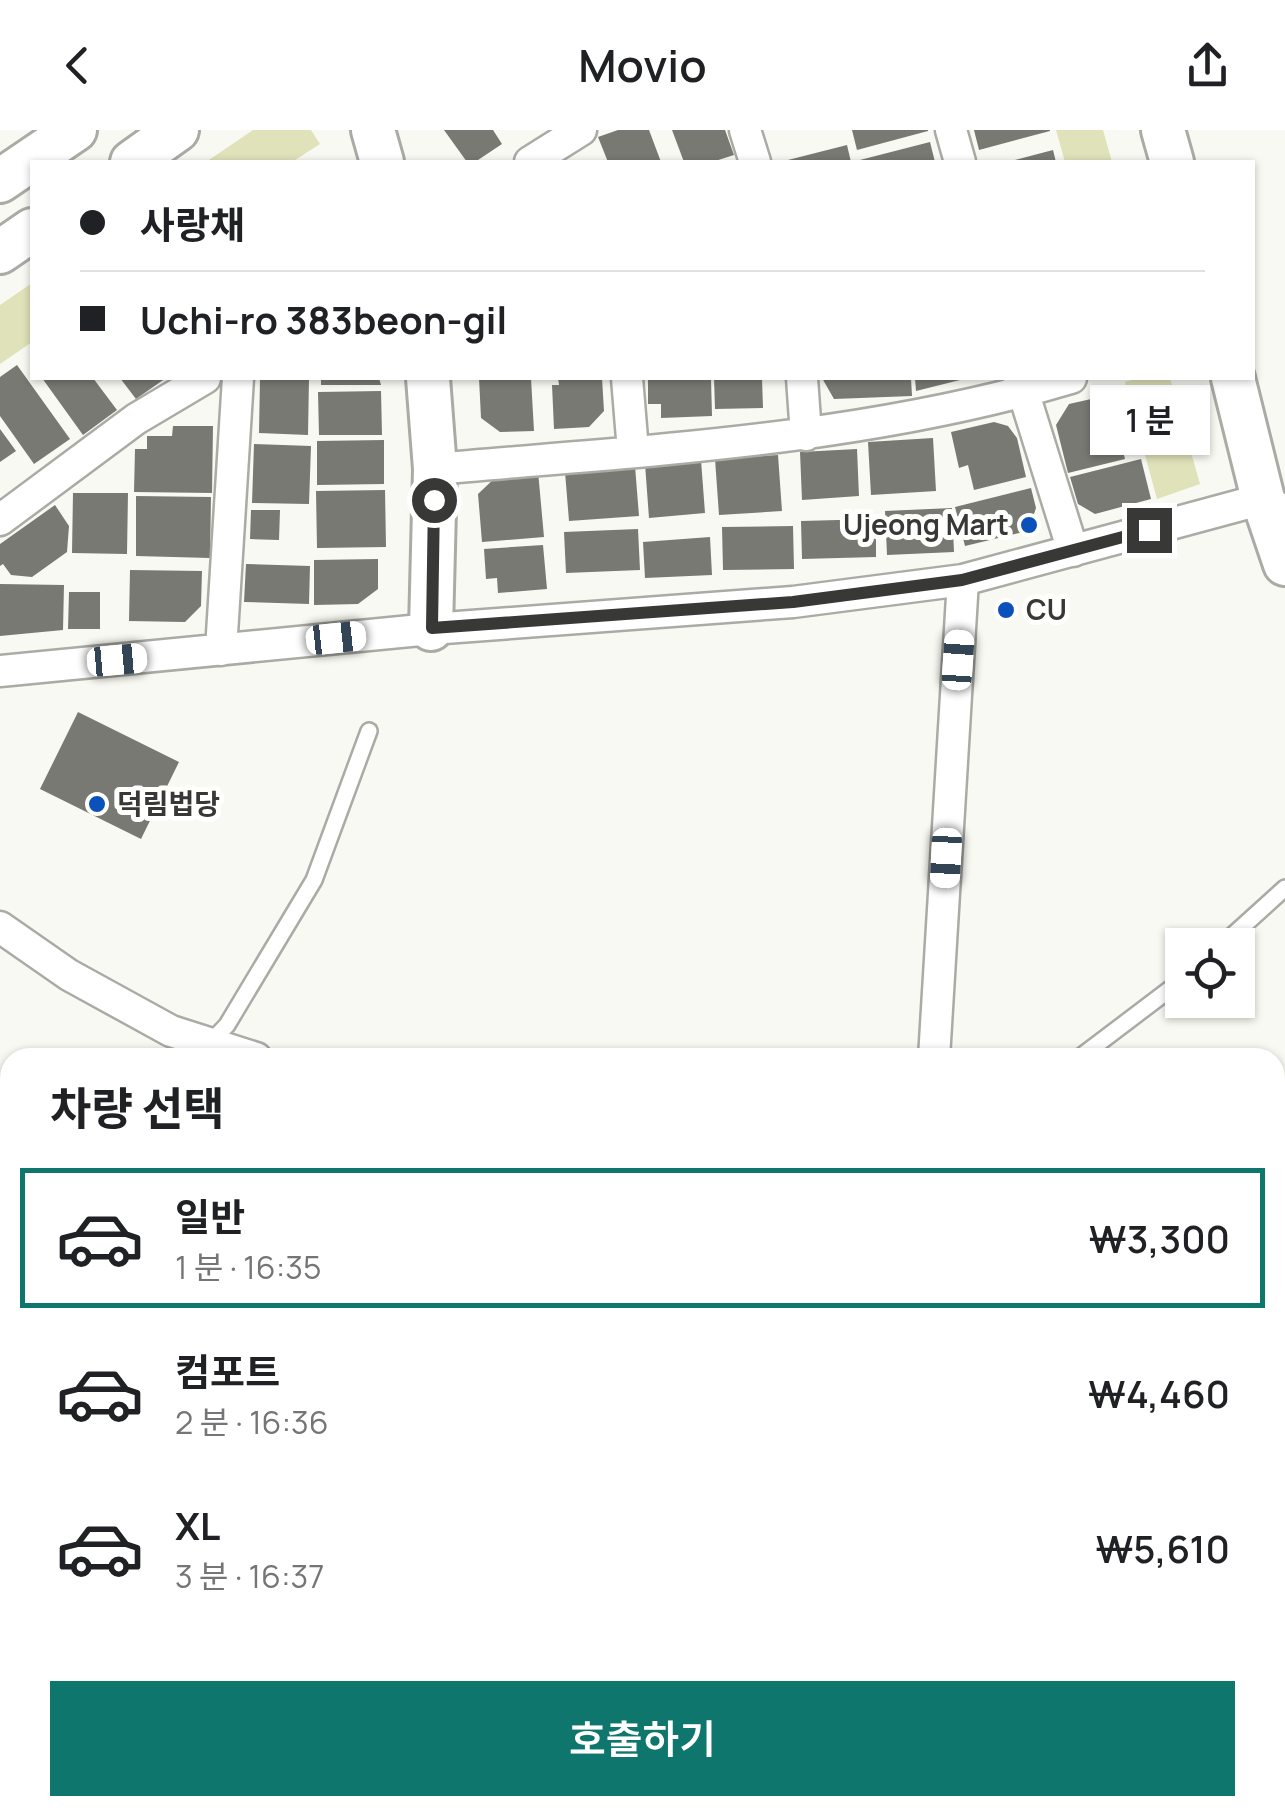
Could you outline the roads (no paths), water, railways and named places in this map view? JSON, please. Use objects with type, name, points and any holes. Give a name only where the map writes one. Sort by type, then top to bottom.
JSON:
[{"type":"street","points":[[32,160],[75,130]]},
{"type":"street","points":[[135,160],[177,130]]},
{"type":"street","points":[[372,130],[381,160]]},
{"type":"street","points":[[744,130],[754,160]]},
{"type":"street","points":[[951,130],[959,160]]},
{"type":"street","points":[[1163,130],[1171,160]]},
{"type":"street","points":[[535,160],[579,142]]},
{"type":"street","points":[[0,182],[30,161]]},
{"type":"street","points":[[0,252],[30,231]]},
{"type":"street","points":[[0,520],[136,419],[202,380]]},
{"type":"street","points":[[221,650],[238,380]]},
{"type":"street","points":[[428,380],[435,468],[432,628]]},
{"type":"street","points":[[627,380],[633,451]]},
{"type":"street","points":[[802,380],[806,434]]},
{"type":"street","points":[[435,468],[806,434],[918,418],[1022,385],[1057,380]]},
{"type":"street","points":[[1234,380],[1274,505],[1285,564]]},
{"type":"street","points":[[1022,385],[1073,551]]},
{"type":"street","points":[[0,670],[432,628],[793,602],[962,580],[1274,505]]},
{"type":"street","points":[[935,1048],[962,580]]},
{"type":"street","points":[[0,927],[166,1044],[210,1043],[225,1048]]},
{"type":"lane","points":[[210,1043],[228,1025],[314,880],[369,731]]},
{"type":"lane","points":[[1241,928],[1285,888]]},
{"type":"lane","points":[[1091,1048],[1165,993]]},
{"type":"place","name":"Ujeong Mart","points":[[1029,525]]},
{"type":"place","name":"CU","points":[[1006,610]]},
{"type":"place","name":"덕림법당","points":[[97,804]]}]
